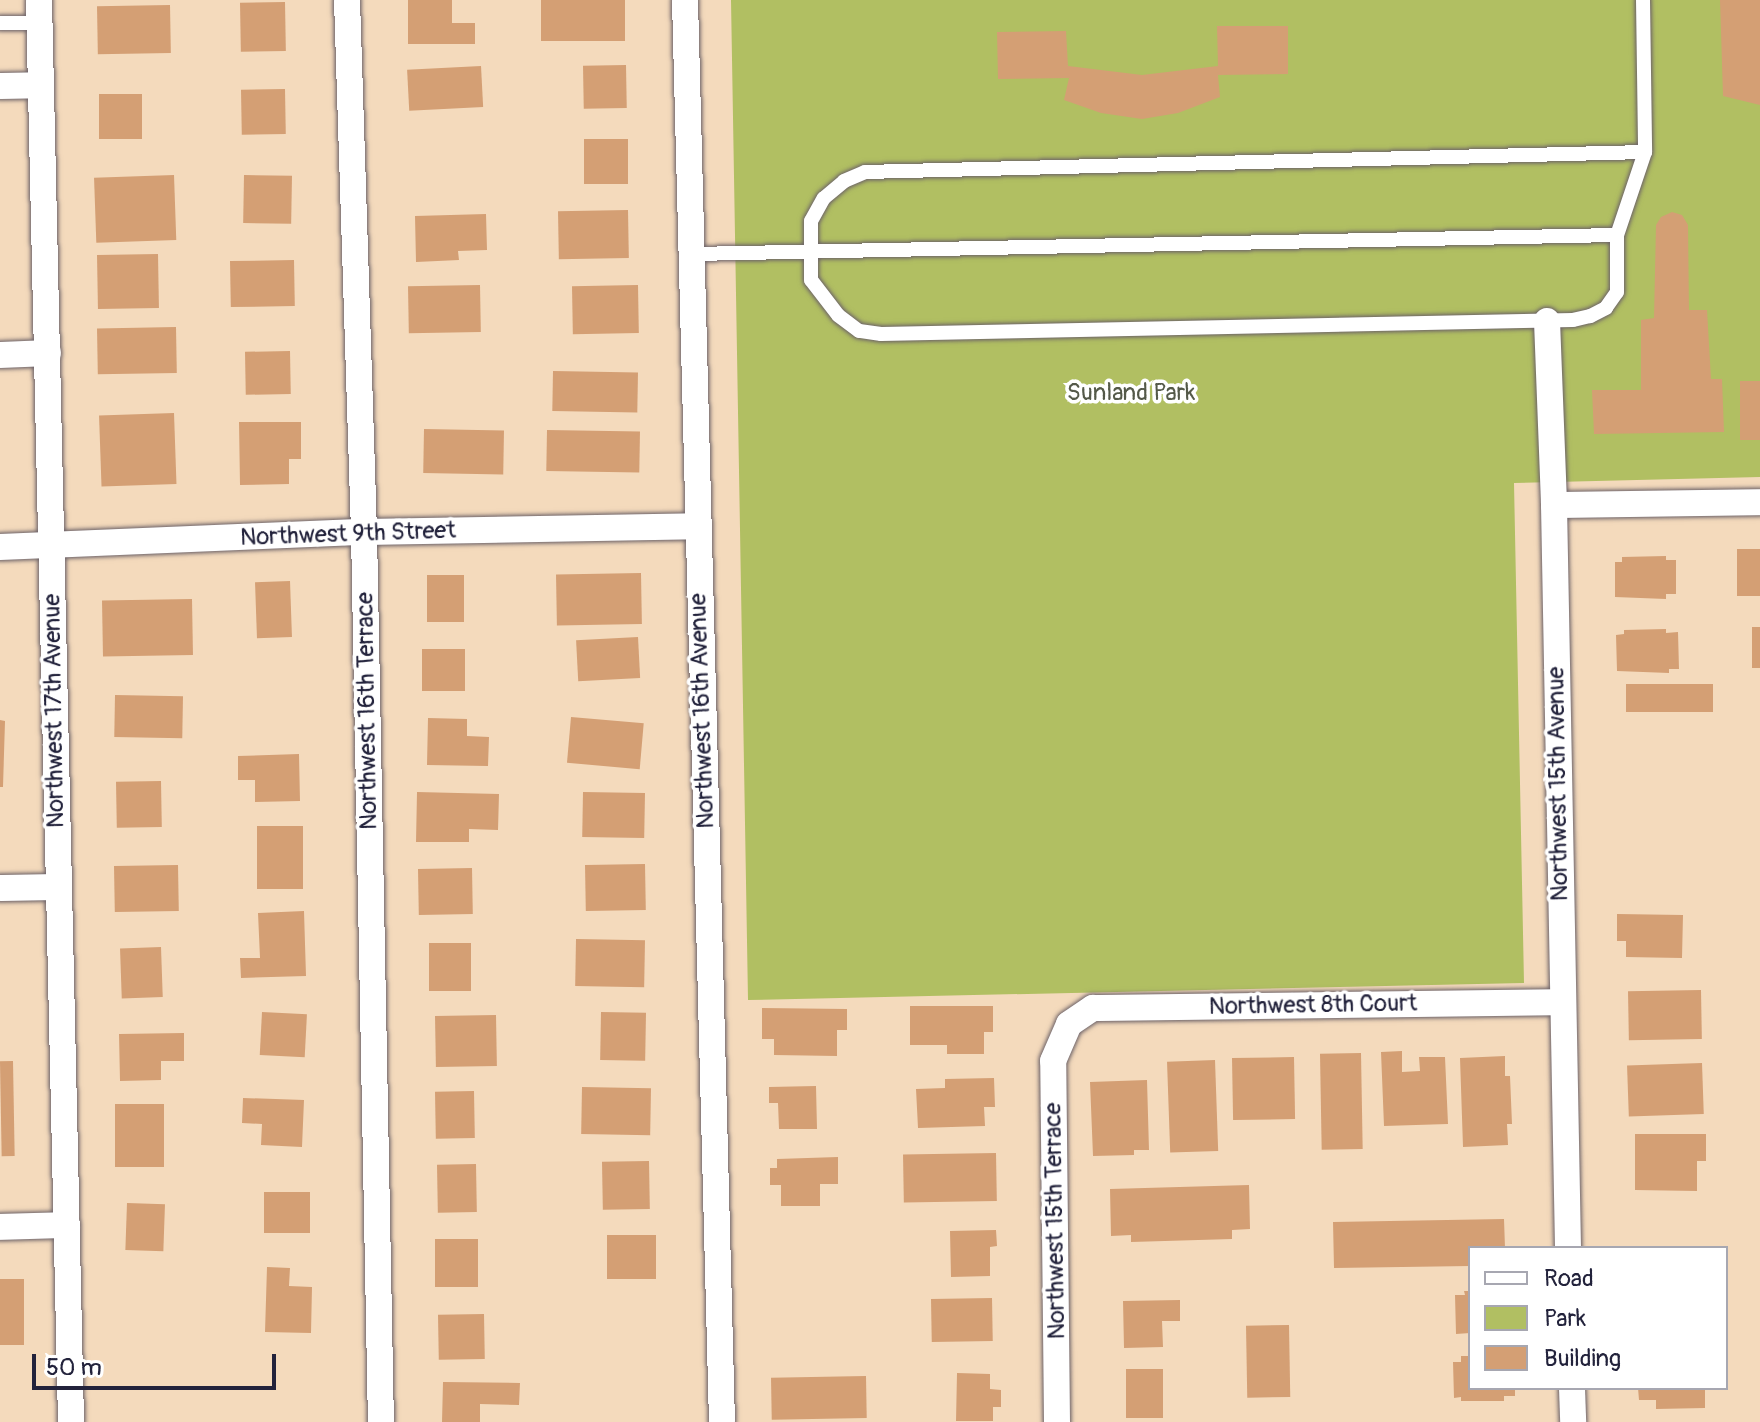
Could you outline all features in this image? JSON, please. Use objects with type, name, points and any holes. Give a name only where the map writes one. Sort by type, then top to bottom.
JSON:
[{"type":"street","name":"Northwest 16th Terrace","points":[[347,0],[364,532],[381,1422]]},
{"type":"street","name":"Northwest 16th Avenue","points":[[685,0],[722,1422]]},
{"type":"street","name":"Northwest 17th Avenue","points":[[38,12],[71,1422]]},
{"type":"street","points":[[0,86],[39,85]]},
{"type":"street","name":"Northwest 15th Avenue","points":[[1547,321],[1554,505],[1568,1246]]},
{"type":"street","points":[[0,355],[48,353]]},
{"type":"street","points":[[1554,505],[1760,502]]},
{"type":"street","name":"Northwest 9th Street","points":[[0,547],[364,532],[697,526]]},
{"type":"street","points":[[0,888],[58,887]]},
{"type":"street","name":"Northwest 8th Court","points":[[1069,1024],[1093,1008],[1561,1002]]},
{"type":"street","name":"Northwest 15th Terrace","points":[[1057,1422],[1053,1061],[1069,1024]]},
{"type":"street","points":[[0,1227],[67,1225]]},
{"type":"street","points":[[1572,1390],[1573,1422]]},
{"type":"lane","points":[[1643,0],[1645,152],[1617,235],[1617,292],[1606,308],[1573,320],[881,334],[859,331],[823,299],[811,280],[811,221],[824,198],[844,181],[865,172],[887,169],[1645,152]]},
{"type":"lane","points":[[0,23],[38,12]]},
{"type":"lane","points":[[693,254],[810,254],[1282,240],[1617,235]]},
{"type":"green space","name":"Sunland Park","points":[[731,0],[1760,0],[1760,477],[1514,483],[1524,983],[748,1000]]},
{"type":"building","points":[[408,0],[452,0],[452,23],[475,23],[475,44],[408,44]]},
{"type":"building","points":[[541,0],[625,0],[625,41],[541,41]]},
{"type":"building","points":[[1720,0],[1760,0],[1760,105],[1723,96]]},
{"type":"building","points":[[285,2],[286,51],[241,52],[240,3]]},
{"type":"building","points":[[170,5],[171,53],[98,54],[97,6]]},
{"type":"building","points":[[1217,26],[1288,26],[1288,74],[1218,75],[1220,97],[1178,113],[1142,119],[1101,113],[1064,100],[1069,78],[998,79],[997,32],[1066,31],[1068,66],[1142,75],[1218,66]]},
{"type":"building","points":[[626,65],[627,108],[584,109],[583,66]]},
{"type":"building","points":[[481,66],[483,107],[409,111],[407,70]]},
{"type":"building","points":[[285,89],[286,134],[242,135],[241,90]]},
{"type":"building","points":[[99,94],[142,94],[142,139],[99,139]]},
{"type":"building","points":[[584,139],[628,139],[628,184],[584,184]]},
{"type":"building","points":[[174,175],[176,240],[96,243],[94,178]]},
{"type":"building","points":[[244,175],[292,176],[291,224],[243,223]]},
{"type":"building","points":[[628,210],[629,258],[559,259],[558,211]]},
{"type":"building","points":[[1672,212],[1682,215],[1688,225],[1689,310],[1707,310],[1711,379],[1722,379],[1724,432],[1594,434],[1592,390],[1641,390],[1641,320],[1654,318],[1656,225],[1661,217]]},
{"type":"building","points":[[486,214],[487,250],[458,251],[459,260],[416,262],[415,216]]},
{"type":"building","points":[[158,254],[159,308],[98,309],[97,255]]},
{"type":"building","points":[[294,260],[295,306],[231,307],[230,261]]},
{"type":"building","points":[[480,285],[481,332],[409,333],[408,286]]},
{"type":"building","points":[[638,285],[639,333],[573,334],[572,286]]},
{"type":"building","points":[[176,327],[177,373],[98,374],[97,328]]},
{"type":"building","points":[[290,351],[291,394],[246,395],[245,352]]},
{"type":"building","points":[[553,371],[638,372],[637,412],[552,411]]},
{"type":"building","points":[[1740,381],[1760,381],[1760,440],[1740,440]]},
{"type":"building","points":[[174,413],[176,484],[102,487],[99,416]]},
{"type":"building","points":[[239,422],[301,422],[301,459],[289,459],[289,484],[240,485]]},
{"type":"building","points":[[424,429],[504,430],[503,474],[423,473]]},
{"type":"building","points":[[547,430],[640,432],[639,473],[546,471]]},
{"type":"building","points":[[1737,549],[1760,549],[1760,596],[1737,596]]},
{"type":"building","points":[[1666,556],[1666,560],[1676,560],[1676,594],[1666,594],[1666,599],[1615,597],[1615,562],[1622,562],[1622,557]]},
{"type":"building","points":[[641,573],[642,624],[557,625],[556,574]]},
{"type":"building","points":[[427,575],[464,575],[464,622],[427,622]]},
{"type":"building","points":[[290,581],[292,637],[257,638],[255,582]]},
{"type":"building","points":[[192,599],[193,655],[103,657],[102,601]]},
{"type":"building","points":[[1752,627],[1760,627],[1760,668],[1752,668]]},
{"type":"building","points":[[1666,629],[1666,633],[1678,632],[1679,669],[1669,669],[1669,673],[1617,671],[1616,635],[1624,634],[1624,630]]},
{"type":"building","points":[[638,637],[640,678],[578,681],[576,640]]},
{"type":"building","points":[[422,649],[465,649],[465,691],[422,691]]},
{"type":"building","points":[[1626,684],[1713,684],[1713,712],[1626,712]]},
{"type":"building","points":[[115,695],[183,696],[182,738],[114,737]]},
{"type":"building","points":[[571,717],[644,723],[640,769],[567,763]]},
{"type":"building","points":[[428,718],[467,719],[467,736],[489,737],[488,766],[427,765]]},
{"type":"building","points":[[0,720],[5,721],[3,787],[0,787]]},
{"type":"building","points":[[299,754],[300,801],[255,802],[255,780],[238,780],[238,756]]},
{"type":"building","points":[[161,781],[162,827],[117,828],[116,782]]},
{"type":"building","points":[[417,792],[499,794],[498,830],[469,829],[469,842],[416,842]]},
{"type":"building","points":[[583,792],[645,793],[644,838],[582,837]]},
{"type":"building","points":[[257,826],[303,826],[303,889],[257,889]]},
{"type":"building","points":[[645,864],[646,910],[586,911],[585,865]]},
{"type":"building","points":[[178,865],[179,911],[115,912],[114,866]]},
{"type":"building","points":[[472,868],[473,914],[419,915],[418,869]]},
{"type":"building","points":[[304,911],[306,976],[241,978],[240,958],[260,958],[258,913]]},
{"type":"building","points":[[1617,914],[1683,915],[1682,958],[1626,957],[1626,941],[1617,941]]},
{"type":"building","points":[[576,939],[645,940],[644,987],[575,986]]},
{"type":"building","points":[[429,943],[471,943],[471,991],[429,991]]},
{"type":"building","points":[[161,947],[163,997],[122,998],[120,948]]},
{"type":"building","points":[[1701,990],[1702,1039],[1629,1040],[1628,991]]},
{"type":"building","points":[[910,1006],[993,1006],[993,1032],[984,1032],[984,1054],[947,1054],[947,1045],[910,1045]]},
{"type":"building","points":[[762,1008],[847,1009],[847,1030],[837,1030],[837,1056],[774,1055],[774,1039],[762,1039]]},
{"type":"building","points":[[262,1012],[307,1014],[305,1057],[260,1055]]},
{"type":"building","points":[[601,1012],[646,1013],[645,1061],[600,1060]]},
{"type":"building","points":[[496,1015],[497,1066],[436,1067],[435,1016]]},
{"type":"building","points":[[184,1033],[184,1061],[161,1061],[161,1080],[120,1081],[119,1034]]},
{"type":"building","points":[[1402,1051],[1402,1072],[1420,1071],[1419,1057],[1445,1057],[1448,1124],[1384,1126],[1381,1052]]},
{"type":"building","points":[[1361,1053],[1363,1149],[1322,1150],[1320,1054]]},
{"type":"building","points":[[1505,1056],[1505,1076],[1510,1076],[1512,1124],[1507,1124],[1508,1145],[1463,1147],[1460,1058]]},
{"type":"building","points":[[1294,1057],[1295,1119],[1233,1120],[1232,1058]]},
{"type":"building","points":[[1215,1060],[1218,1151],[1170,1153],[1167,1062]]},
{"type":"building","points":[[0,1061],[13,1061],[15,1156],[2,1156]]},
{"type":"building","points":[[1702,1063],[1704,1114],[1629,1117],[1627,1066]]},
{"type":"building","points":[[994,1078],[995,1107],[984,1107],[985,1126],[918,1128],[916,1089],[945,1088],[945,1079]]},
{"type":"building","points":[[1147,1080],[1149,1150],[1134,1150],[1134,1155],[1093,1156],[1090,1082]]},
{"type":"building","points":[[816,1086],[817,1129],[779,1129],[778,1103],[769,1103],[769,1087]]},
{"type":"building","points":[[582,1087],[651,1088],[650,1135],[581,1134]]},
{"type":"building","points":[[474,1091],[475,1138],[436,1139],[435,1092]]},
{"type":"building","points":[[243,1098],[304,1100],[302,1147],[261,1145],[262,1124],[242,1123]]},
{"type":"building","points":[[115,1104],[164,1104],[164,1167],[115,1167]]},
{"type":"building","points":[[1635,1134],[1706,1134],[1706,1161],[1697,1161],[1697,1191],[1635,1190]]},
{"type":"building","points":[[996,1153],[997,1201],[904,1203],[903,1155]]},
{"type":"building","points":[[838,1157],[838,1184],[820,1184],[820,1206],[781,1206],[781,1185],[770,1185],[770,1168],[777,1168],[777,1159]]},
{"type":"building","points":[[649,1161],[650,1209],[603,1210],[602,1162]]},
{"type":"building","points":[[476,1164],[477,1212],[438,1213],[437,1165]]},
{"type":"building","points":[[1249,1185],[1250,1229],[1232,1230],[1232,1239],[1131,1242],[1131,1235],[1111,1236],[1110,1189]]},
{"type":"building","points":[[264,1192],[310,1192],[310,1233],[264,1233]]},
{"type":"building","points":[[127,1203],[165,1204],[163,1251],[125,1250]]},
{"type":"building","points":[[1504,1219],[1505,1246],[1468,1246],[1468,1266],[1334,1268],[1333,1222]]},
{"type":"building","points":[[996,1230],[997,1246],[990,1247],[990,1276],[951,1277],[950,1231]]},
{"type":"building","points":[[607,1235],[656,1235],[656,1279],[607,1279]]},
{"type":"building","points":[[435,1239],[478,1239],[478,1287],[435,1287]]},
{"type":"building","points":[[267,1267],[290,1268],[289,1286],[312,1287],[311,1333],[265,1332]]},
{"type":"building","points":[[0,1279],[24,1279],[24,1345],[0,1345]]},
{"type":"building","points":[[1464,1291],[1468,1291],[1468,1333],[1456,1334],[1455,1295],[1465,1295]]},
{"type":"building","points":[[992,1298],[993,1341],[932,1342],[931,1299]]},
{"type":"building","points":[[1180,1300],[1180,1321],[1162,1321],[1163,1347],[1124,1348],[1123,1301]]},
{"type":"building","points":[[484,1314],[485,1359],[439,1360],[438,1315]]},
{"type":"building","points":[[1289,1325],[1290,1397],[1247,1398],[1246,1326]]},
{"type":"building","points":[[1461,1356],[1468,1356],[1468,1390],[1515,1390],[1515,1396],[1504,1396],[1504,1401],[1461,1401],[1461,1397],[1454,1398],[1453,1362],[1461,1362]]},
{"type":"building","points":[[1126,1369],[1163,1369],[1163,1418],[1126,1418]]},
{"type":"building","points":[[957,1373],[990,1374],[990,1389],[1001,1390],[1001,1407],[993,1407],[993,1421],[956,1421]]},
{"type":"building","points":[[866,1376],[867,1418],[772,1420],[771,1378]]},
{"type":"building","points":[[443,1382],[520,1383],[519,1405],[480,1404],[480,1422],[442,1422]]},
{"type":"building","points":[[1638,1390],[1705,1390],[1705,1408],[1656,1409],[1656,1400],[1639,1400]]}]
